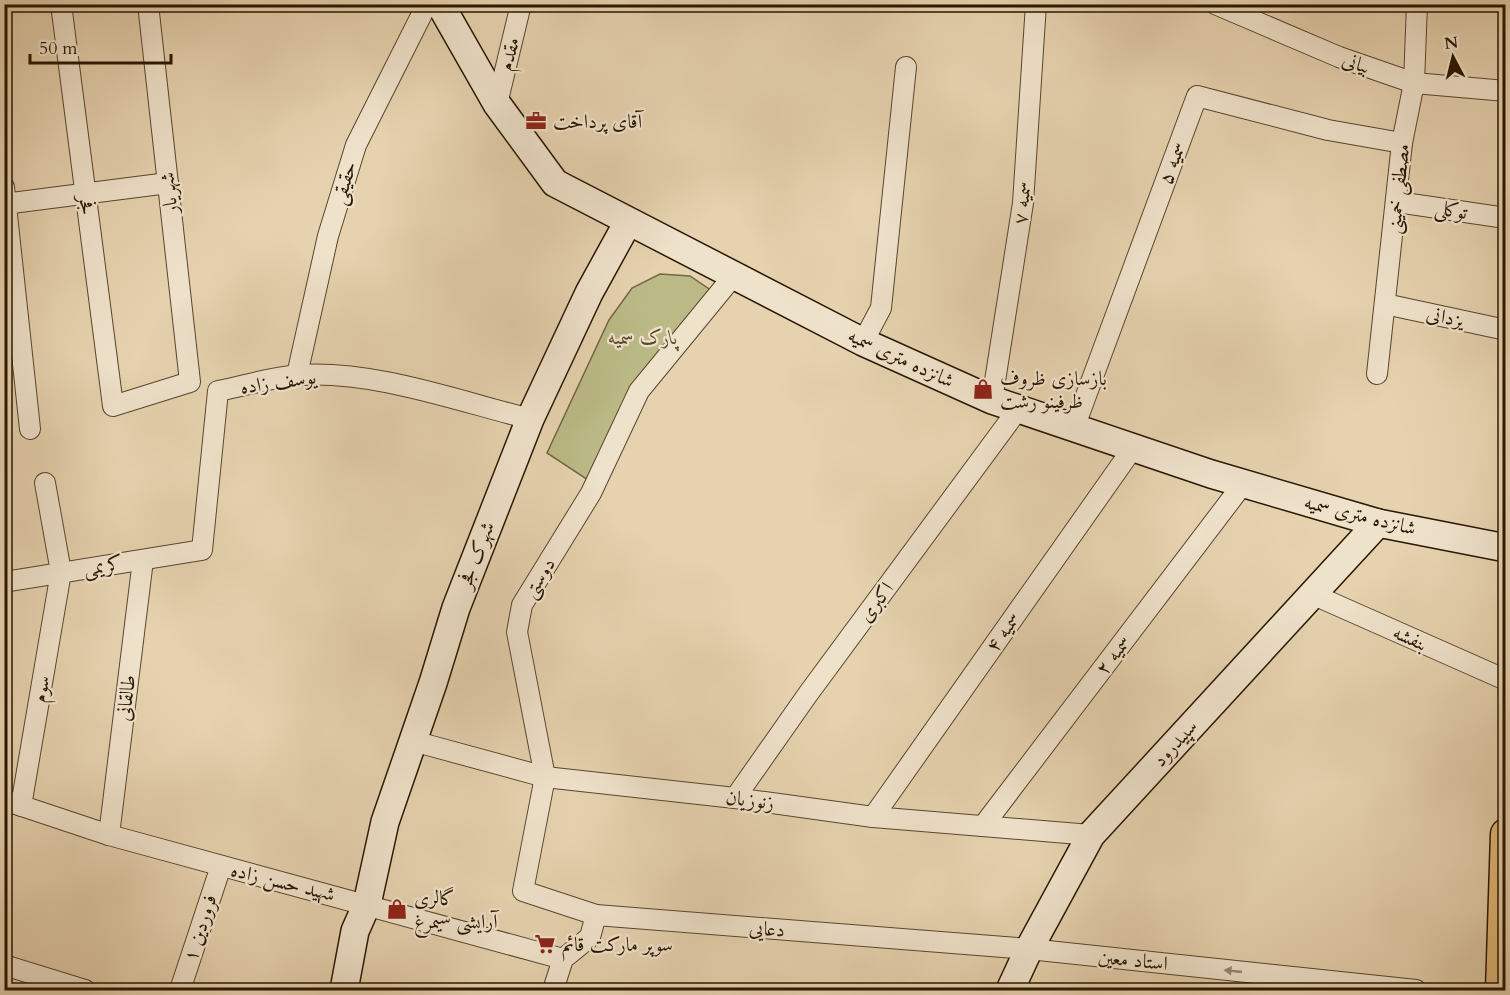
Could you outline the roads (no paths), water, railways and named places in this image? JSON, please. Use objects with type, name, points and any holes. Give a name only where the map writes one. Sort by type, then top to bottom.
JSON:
[{"type":"main road","points":[[1501,990],[1506,834]]},
{"type":"street","name":"فجر","points":[[61,4],[113,406]]},
{"type":"street","name":"شهریار","points":[[113,406],[190,382],[148,4]]},
{"type":"street","name":"حقیقی","points":[[297,375],[328,236],[356,145],[427,4]]},
{"type":"street","name":"شانزده متری سمیه","points":[[440,4],[497,104],[555,183],[863,342],[992,400],[1243,484],[1378,523],[1506,548]]},
{"type":"street","name":"مقدم","points":[[497,104],[521,4]]},
{"type":"street","name":"سمیه ۷","points":[[992,400],[1023,203],[1036,4]]},
{"type":"street","name":"بیانی","points":[[1215,4],[1339,57],[1414,83],[1506,91]]},
{"type":"street","name":"مصطفی خمینی","points":[[1377,374],[1402,143],[1414,83],[1417,4]]},
{"type":"street","points":[[863,342],[880,308],[906,67]]},
{"type":"street","name":"سمیه ۵","points":[[1074,428],[1197,96],[1328,130],[1402,143]]},
{"type":"street","points":[[30,429],[5,198],[168,183]]},
{"type":"street","name":"توکلی","points":[[1397,202],[1506,218]]},
{"type":"street","name":"شهرک فجر","points":[[344,990],[355,931],[367,904],[385,822],[456,608],[530,419],[589,293],[628,222]]},
{"type":"street","name":"دوستی","points":[[596,915],[524,891],[545,777],[516,632],[522,605],[591,493],[639,391],[735,274]]},
{"type":"street","name":"یزدانی","points":[[1385,304],[1506,330]]},
{"type":"street","name":"یوسف زاده","points":[[202,550],[218,391],[297,375],[330,375],[378,381],[530,419]]},
{"type":"street","name":"اکبری","points":[[735,798],[808,694],[1019,408]]},
{"type":"street","name":"سمیه ۴","points":[[873,817],[1133,448]]},
{"type":"street","name":"سوم","points":[[13,803],[61,572],[45,483]]},
{"type":"street","name":"سمیه ۲","points":[[983,826],[1243,484]]},
{"type":"street","name":"سپیدرود","points":[[1010,990],[1029,949],[1091,836],[1378,523]]},
{"type":"street","name":"کریمی","points":[[4,582],[202,550]]},
{"type":"street","name":"طالقانی","points":[[109,835],[143,560]]},
{"type":"street","name":"بنفشه","points":[[1314,595],[1506,680]]},
{"type":"street","name":"زنوزیان","points":[[413,741],[545,777],[735,798],[873,817],[1091,836]]},
{"type":"street","name":"شهید حسن زاده","points":[[13,803],[109,835],[563,959]]},
{"type":"street","name":"فروردین ۱","points":[[180,990],[221,866]]},
{"type":"street","name":"شهرک فجر","points":[[362,990],[372,937],[367,904]]},
{"type":"street","points":[[553,990],[563,959],[590,937],[596,915]]},
{"type":"street","name":"دعایی","points":[[596,915],[1029,949]]},
{"type":"street","name":"استاد معین","points":[[1029,949],[1416,990]]},
{"type":"street","points":[[4,965],[85,990]]},
{"type":"place","name":"آقای پرداخت","points":[[536,121]]},
{"type":"place","name":"بازسازی ظروف ظرفینو رشت","points":[[983,389]]},
{"type":"place","name":"گالری آرایشی سیمرغ","points":[[397,909]]},
{"type":"place","name":"سوپر مارکت قائم","points":[[545,944]]},
{"type":"park label","name":"پارک سمیه","points":[[643,337]]}]
